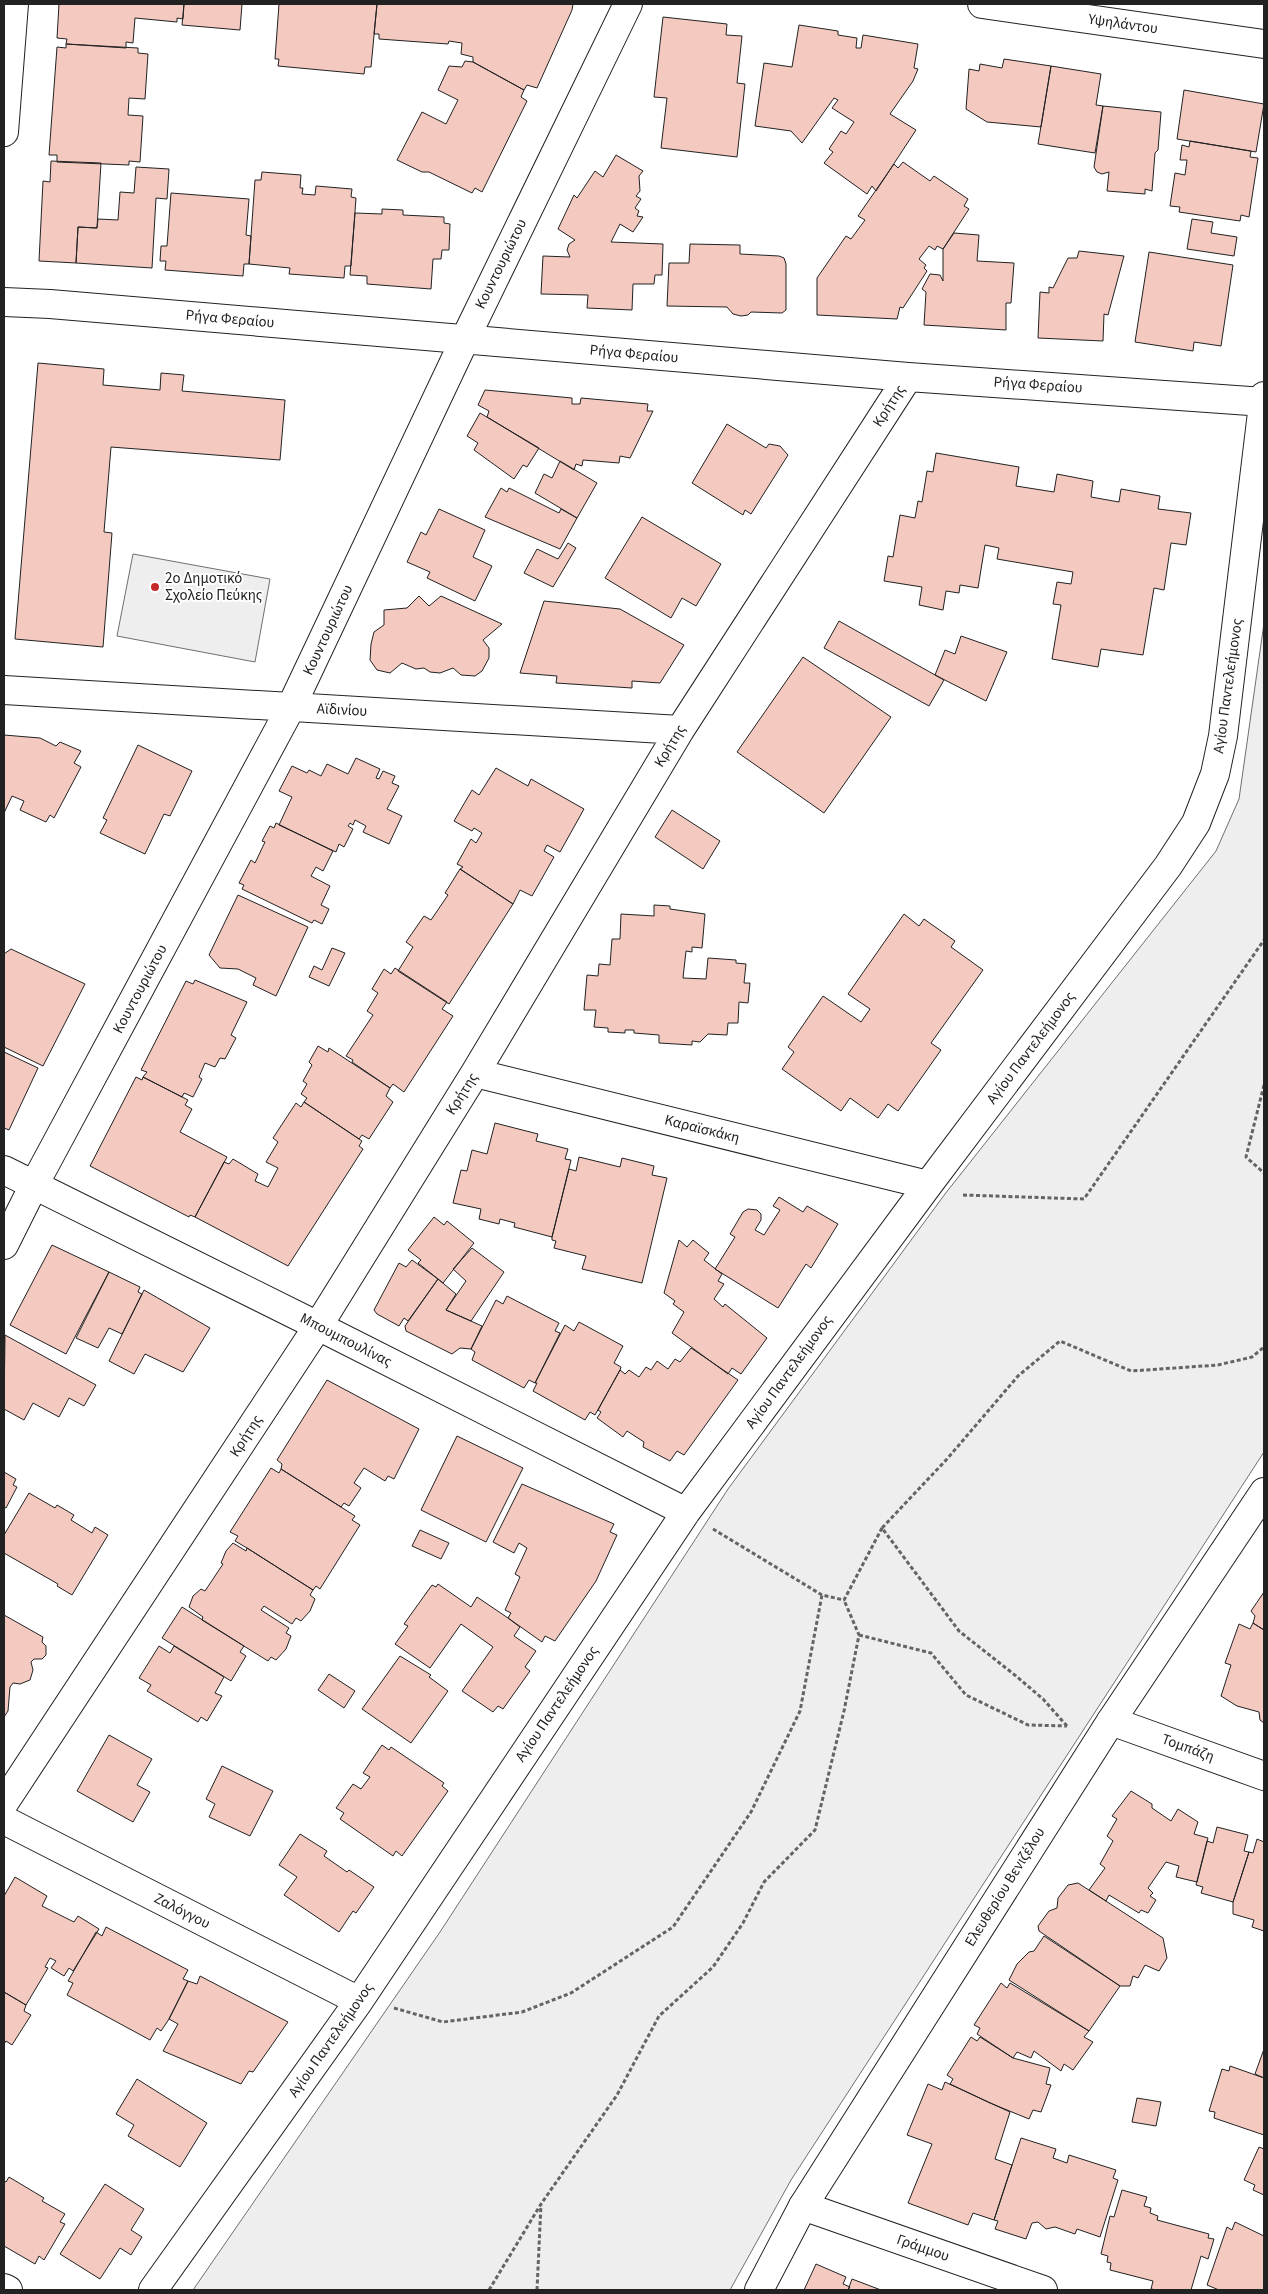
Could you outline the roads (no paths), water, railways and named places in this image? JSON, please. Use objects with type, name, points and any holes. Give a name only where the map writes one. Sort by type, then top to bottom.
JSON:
[{"type":"street","points":[[4,132],[14,4]]},
{"type":"street","name":"Κουντουριώτου","points":[[4,1245],[34,1184],[291,707],[465,339],[628,4]]},
{"type":"street","name":"Υψηλάντου","points":[[982,4],[1264,44]]},
{"type":"street","name":"Ρήγα Φεραίου","points":[[4,302],[50,304],[908,376],[1264,400]]},
{"type":"street","name":"Κρήτης","points":[[4,1803],[318,1326],[476,1073],[680,730],[908,376]]},
{"type":"street","name":"Αγίου Παντελεήμονος","points":[[153,2290],[361,1998],[686,1512],[928,1184],[1168,866],[1196,823],[1215,774],[1223,736],[1264,400]]},
{"type":"street","name":"Αϊδινίου","points":[[4,690],[680,730]]},
{"type":"street","name":"Καραϊσκάκη","points":[[476,1073],[928,1184]]},
{"type":"street","name":"Μπουμπουλίνας","points":[[4,1170],[686,1512]]},
{"type":"street","name":"Ελευθερίου Βενιζέλου","points":[[759,2290],[803,2206],[1106,1729],[1264,1492]]},
{"type":"street","name":"Τομπάζη","points":[[1106,1729],[1264,1776]]},
{"type":"street","name":"Ζαλόγγου","points":[[4,1820],[361,1998]]},
{"type":"street","name":"Γράμμου","points":[[803,2206],[1043,2290]]},
{"type":"street","points":[[4,2288],[8,2290]]},
{"type":"place","name":"2ο Δημοτικό Σχολείο Πεύκης","points":[[155,587]]}]
